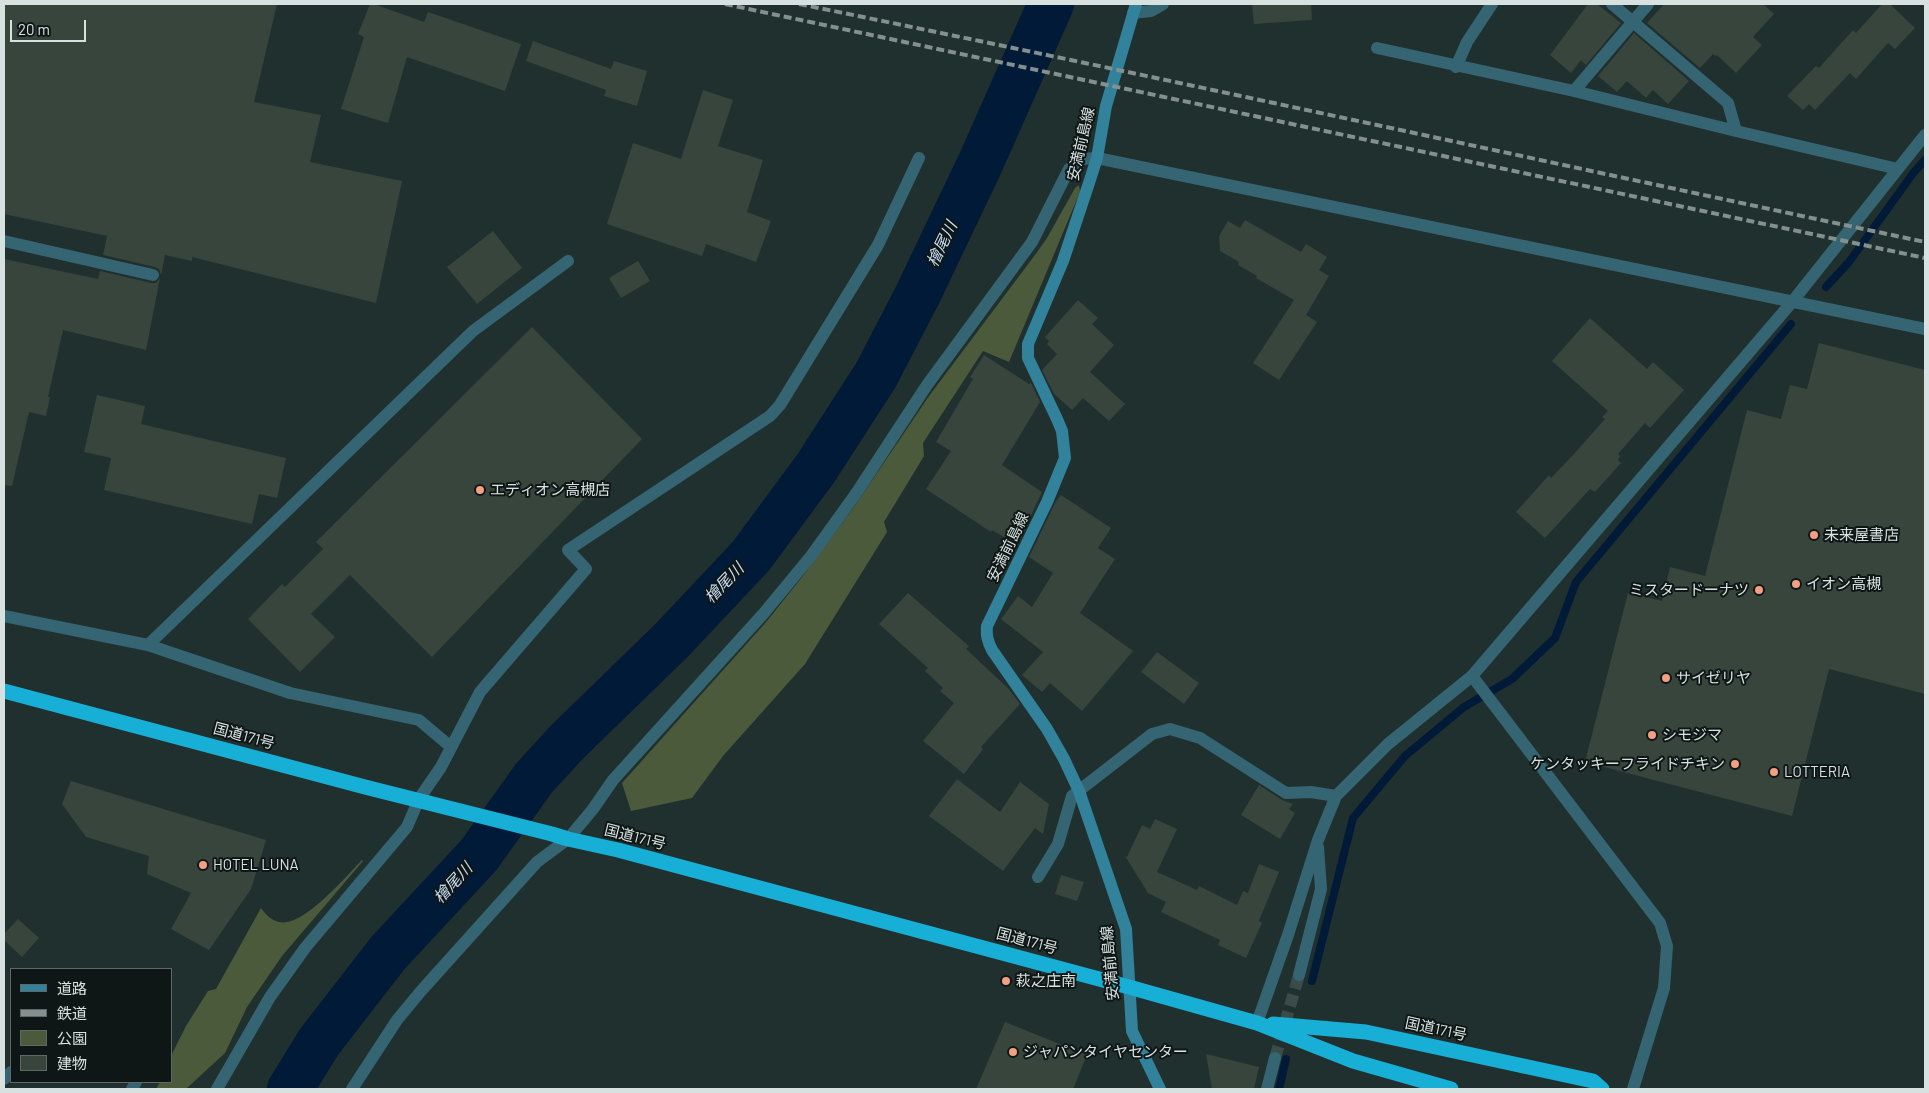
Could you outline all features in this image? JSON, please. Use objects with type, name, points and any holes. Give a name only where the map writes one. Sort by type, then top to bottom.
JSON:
[{"type":"highway","name":"国道171号","points":[[4,691],[365,787],[419,799],[454,810],[628,853],[1129,986],[1257,1023],[1353,1061],[1451,1089]]},
{"type":"highway","name":"国道171号","points":[[1257,1023],[1366,1032],[1593,1081],[1602,1089]]},
{"type":"main road","name":"安満前島線","points":[[1135,8],[1106,106],[1096,158],[1063,262],[1028,344],[1028,358],[1062,431],[1065,458],[1047,502],[987,626],[987,640],[1047,730],[1064,759],[1079,791],[1126,929],[1132,1031],[1160,1089]]},
{"type":"street","points":[[1135,8],[1151,10],[1162,4]]},
{"type":"street","points":[[1456,67],[1468,42],[1492,4]]},
{"type":"street","points":[[1612,4],[1728,103],[1736,131]]},
{"type":"street","points":[[1574,91],[1648,4]]},
{"type":"street","points":[[1377,48],[1456,67],[1574,91],[1898,169]]},
{"type":"street","points":[[1257,1023],[1288,935],[1318,840],[1336,796],[1388,744],[1474,678],[1792,302],[1925,135]]},
{"type":"street","points":[[216,1087],[270,997],[305,948],[407,827],[419,799],[441,767],[480,692],[586,569],[568,550],[770,416],[780,405],[878,246],[919,158]]},
{"type":"street","points":[[352,1089],[397,1020],[421,991],[537,862],[568,839],[614,780],[764,614],[811,556],[855,495],[927,385],[1032,242],[1069,169],[1081,159],[1096,158],[1925,329]]},
{"type":"street","points":[[4,242],[153,275]]},
{"type":"street","points":[[148,645],[473,332],[568,260]]},
{"type":"street","points":[[4,616],[148,645],[203,662],[290,693],[420,720],[451,747]]},
{"type":"street","points":[[1474,678],[1660,923],[1667,946],[1664,988],[1633,1089]]},
{"type":"street","points":[[1038,877],[1058,844],[1072,796],[1152,734],[1170,729],[1200,738],[1286,794],[1311,792],[1336,796]]},
{"type":"street","points":[[1299,975],[1321,889],[1318,840]]},
{"type":"street","points":[[1267,1089],[1275,1058]]},
{"type":"green space","points":[[1079,185],[1080,192],[1009,362],[983,351],[923,443],[924,456],[884,522],[887,532],[805,664],[723,756],[692,798],[631,811],[622,783],[767,621],[802,577],[854,507],[929,396],[1035,255],[1047,238],[1075,188]]},
{"type":"green space","points":[[363,861],[282,956],[247,1007],[225,1053],[186,1089],[156,1089],[159,1083],[172,1083],[172,1054],[186,1026],[208,991],[216,989],[261,908],[274,920],[289,922],[312,909]]},
{"type":"building","points":[[4,4],[277,4],[254,102],[321,115],[310,162],[402,181],[376,303],[192,257],[192,261],[165,255],[161,275],[159,269],[155,267],[103,255],[107,236],[4,214]]},
{"type":"building","points":[[370,4],[424,22],[428,12],[521,44],[505,91],[407,57],[388,123],[341,109],[364,37],[358,34]]},
{"type":"building","points":[[1252,4],[1311,4],[1312,20],[1254,24]]},
{"type":"building","points":[[1588,4],[1597,4],[1621,23],[1586,65],[1581,60],[1571,73],[1550,55]]},
{"type":"building","points":[[1664,4],[1763,4],[1774,14],[1753,37],[1762,45],[1736,73],[1717,55],[1713,54],[1700,68],[1647,23]]},
{"type":"building","points":[[1882,4],[1890,4],[1915,28],[1895,49],[1888,43],[1856,79],[1850,73],[1815,110],[1809,104],[1803,110],[1787,96],[1816,66],[1819,68],[1853,30],[1856,33]]},
{"type":"building","points":[[1634,33],[1689,81],[1668,104],[1653,90],[1646,98],[1627,81],[1617,92],[1598,76]]},
{"type":"building","points":[[533,41],[611,69],[614,61],[647,71],[637,106],[604,96],[606,90],[526,61]]},
{"type":"building","points":[[703,90],[733,100],[718,146],[763,160],[747,212],[771,221],[756,262],[706,244],[702,256],[607,224],[633,143],[681,159]]},
{"type":"building","points":[[1245,220],[1301,252],[1306,244],[1327,257],[1319,270],[1329,276],[1306,315],[1317,322],[1279,380],[1253,363],[1294,300],[1256,278],[1257,276],[1238,265],[1239,262],[1220,251],[1219,236],[1228,221],[1240,228]]},
{"type":"building","points":[[493,231],[522,268],[477,304],[447,267]]},
{"type":"building","points":[[4,259],[98,279],[100,271],[151,283],[156,283],[160,278],[146,350],[63,330],[48,397],[50,397],[46,416],[29,412],[12,486],[4,485]]},
{"type":"building","points":[[638,261],[650,281],[621,298],[609,278]]},
{"type":"building","points":[[1078,300],[1098,318],[1092,324],[1114,345],[1090,372],[1125,404],[1109,421],[1083,398],[1072,410],[1054,394],[1042,370],[1057,354],[1047,344],[1049,341],[1045,337]]},
{"type":"building","points":[[1590,318],[1647,369],[1653,362],[1684,390],[1650,428],[1645,423],[1618,454],[1620,456],[1618,460],[1621,463],[1595,492],[1590,489],[1545,538],[1516,512],[1549,475],[1551,478],[1573,455],[1605,419],[1602,417],[1608,411],[1552,361]]},
{"type":"building","name":"エディオン高槻店","points":[[532,327],[642,439],[432,657],[350,575],[311,614],[335,637],[300,672],[248,619],[282,584],[285,587],[323,549],[316,542]]},
{"type":"building","name":"イオン高槻","points":[[1819,343],[1925,370],[1925,694],[1829,669],[1792,816],[1585,762],[1628,593],[1662,601],[1670,567],[1705,576],[1747,410],[1781,419],[1790,385],[1807,389]]},
{"type":"building","points":[[984,355],[1029,384],[1031,383],[1040,402],[1002,465],[1042,492],[1017,545],[992,530],[991,532],[926,489],[951,451],[936,442],[973,379],[970,377]]},
{"type":"building","points":[[97,395],[145,406],[141,424],[286,458],[277,498],[259,494],[252,524],[104,490],[111,458],[84,452]]},
{"type":"building","points":[[1061,495],[1111,528],[1098,548],[1115,559],[1080,613],[1133,651],[1082,711],[1050,683],[1042,692],[1022,675],[1043,652],[1001,619],[1018,596],[1032,607],[1053,573],[1029,557],[1056,501]]},
{"type":"building","points":[[908,593],[969,646],[966,649],[1009,689],[1020,704],[981,747],[983,749],[964,774],[923,741],[954,703],[940,691],[943,688],[925,671],[928,668],[879,624]]},
{"type":"building","points":[[1157,652],[1199,683],[1184,704],[1141,672]]},
{"type":"building","points":[[957,779],[1000,812],[1020,782],[1049,804],[1043,834],[1035,828],[1003,871],[929,816]]},
{"type":"building","name":"HOTEL LUNA","points":[[71,781],[266,840],[251,889],[209,950],[171,929],[191,893],[147,874],[149,856],[86,837],[62,804]]},
{"type":"building","points":[[1259,785],[1282,800],[1293,804],[1289,809],[1295,813],[1280,839],[1241,815]]},
{"type":"building","points":[[1155,819],[1177,829],[1157,872],[1197,890],[1199,886],[1237,905],[1243,891],[1248,893],[1259,864],[1279,872],[1259,921],[1262,923],[1246,958],[1218,945],[1220,940],[1161,912],[1166,902],[1148,893],[1125,856],[1127,857],[1142,825],[1150,829]]},
{"type":"building","points":[[1061,875],[1084,882],[1077,901],[1055,894]]},
{"type":"building","points":[[18,919],[39,938],[22,957],[4,940],[4,934]]},
{"type":"building","points":[[1005,1022],[1087,1055],[1073,1089],[976,1089]]},
{"type":"building","points":[[1206,1054],[1259,1067],[1254,1089],[1212,1089]]},
{"type":"waterway","name":"檜尾川","points":[[290,1089],[319,1042],[388,953],[479,855],[534,778],[567,742],[671,641],[751,556],[816,468],[876,375],[917,296],[980,164],[1051,4]]},
{"type":"waterway","points":[[1826,287],[1849,262],[1914,172],[1925,160]]},
{"type":"waterway","points":[[1312,981],[1353,818],[1405,756],[1464,707],[1512,679],[1555,638],[1576,582],[1791,324]]},
{"type":"waterway","points":[[1279,1089],[1286,1059]]},
{"type":"tunnel","points":[[1275,1058],[1299,975]]},
{"type":"railway","points":[[725,4],[1925,258]]},
{"type":"railway","points":[[799,4],[1925,242]]},
{"type":"place","name":"エディオン高槻店","points":[[480,490]]},
{"type":"place","name":"未来屋書店","points":[[1814,535]]},
{"type":"place","name":"イオン高槻","points":[[1796,584]]},
{"type":"place","name":"ミスタードーナツ","points":[[1759,590]]},
{"type":"place","name":"サイゼリヤ","points":[[1666,678]]},
{"type":"place","name":"シモジマ","points":[[1652,735]]},
{"type":"place","name":"ケンタッキーフライドチキン","points":[[1735,764]]},
{"type":"place","name":"LOTTERIA","points":[[1774,772]]},
{"type":"place","name":"HOTEL LUNA","points":[[203,865]]},
{"type":"place","name":"萩之庄南","points":[[1006,981]]},
{"type":"place","name":"ジャパンタイヤセンター","points":[[1013,1052]]}]
